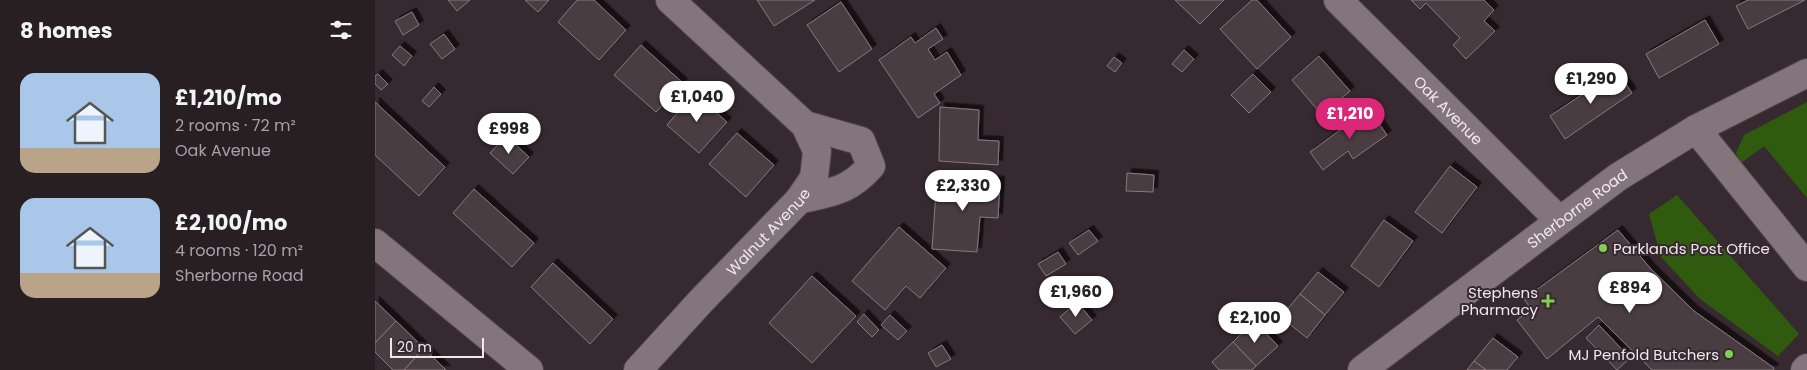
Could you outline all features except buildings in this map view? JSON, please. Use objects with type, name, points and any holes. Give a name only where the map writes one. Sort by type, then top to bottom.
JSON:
[{"type":"street","name":"Walnut Avenue","points":[[638,370],[701,301],[799,200],[814,178],[817,150],[805,125],[670,0]]},
{"type":"street","name":"Oak Avenue","points":[[1338,0],[1559,220]]},
{"type":"street","name":"Sherborne Road","points":[[1362,370],[1618,177],[1696,129],[1807,73]]},
{"type":"street","points":[[799,200],[842,189],[857,181],[871,166],[861,141],[805,125]]},
{"type":"street","points":[[1696,129],[1807,267]]},
{"type":"street","points":[[375,243],[529,370]]},
{"type":"green space","points":[[1807,102],[1807,198],[1764,146],[1741,163],[1736,153],[1744,135]]},
{"type":"green space","points":[[1677,195],[1799,334],[1778,356],[1700,299],[1661,257],[1649,214]]},
{"type":"place","name":"Parklands Post Office","points":[[1603,248]]},
{"type":"place","name":"Stephens Pharmacy","points":[[1548,301]]},
{"type":"place","name":"MJ Penfold Butchers","points":[[1729,354]]}]
